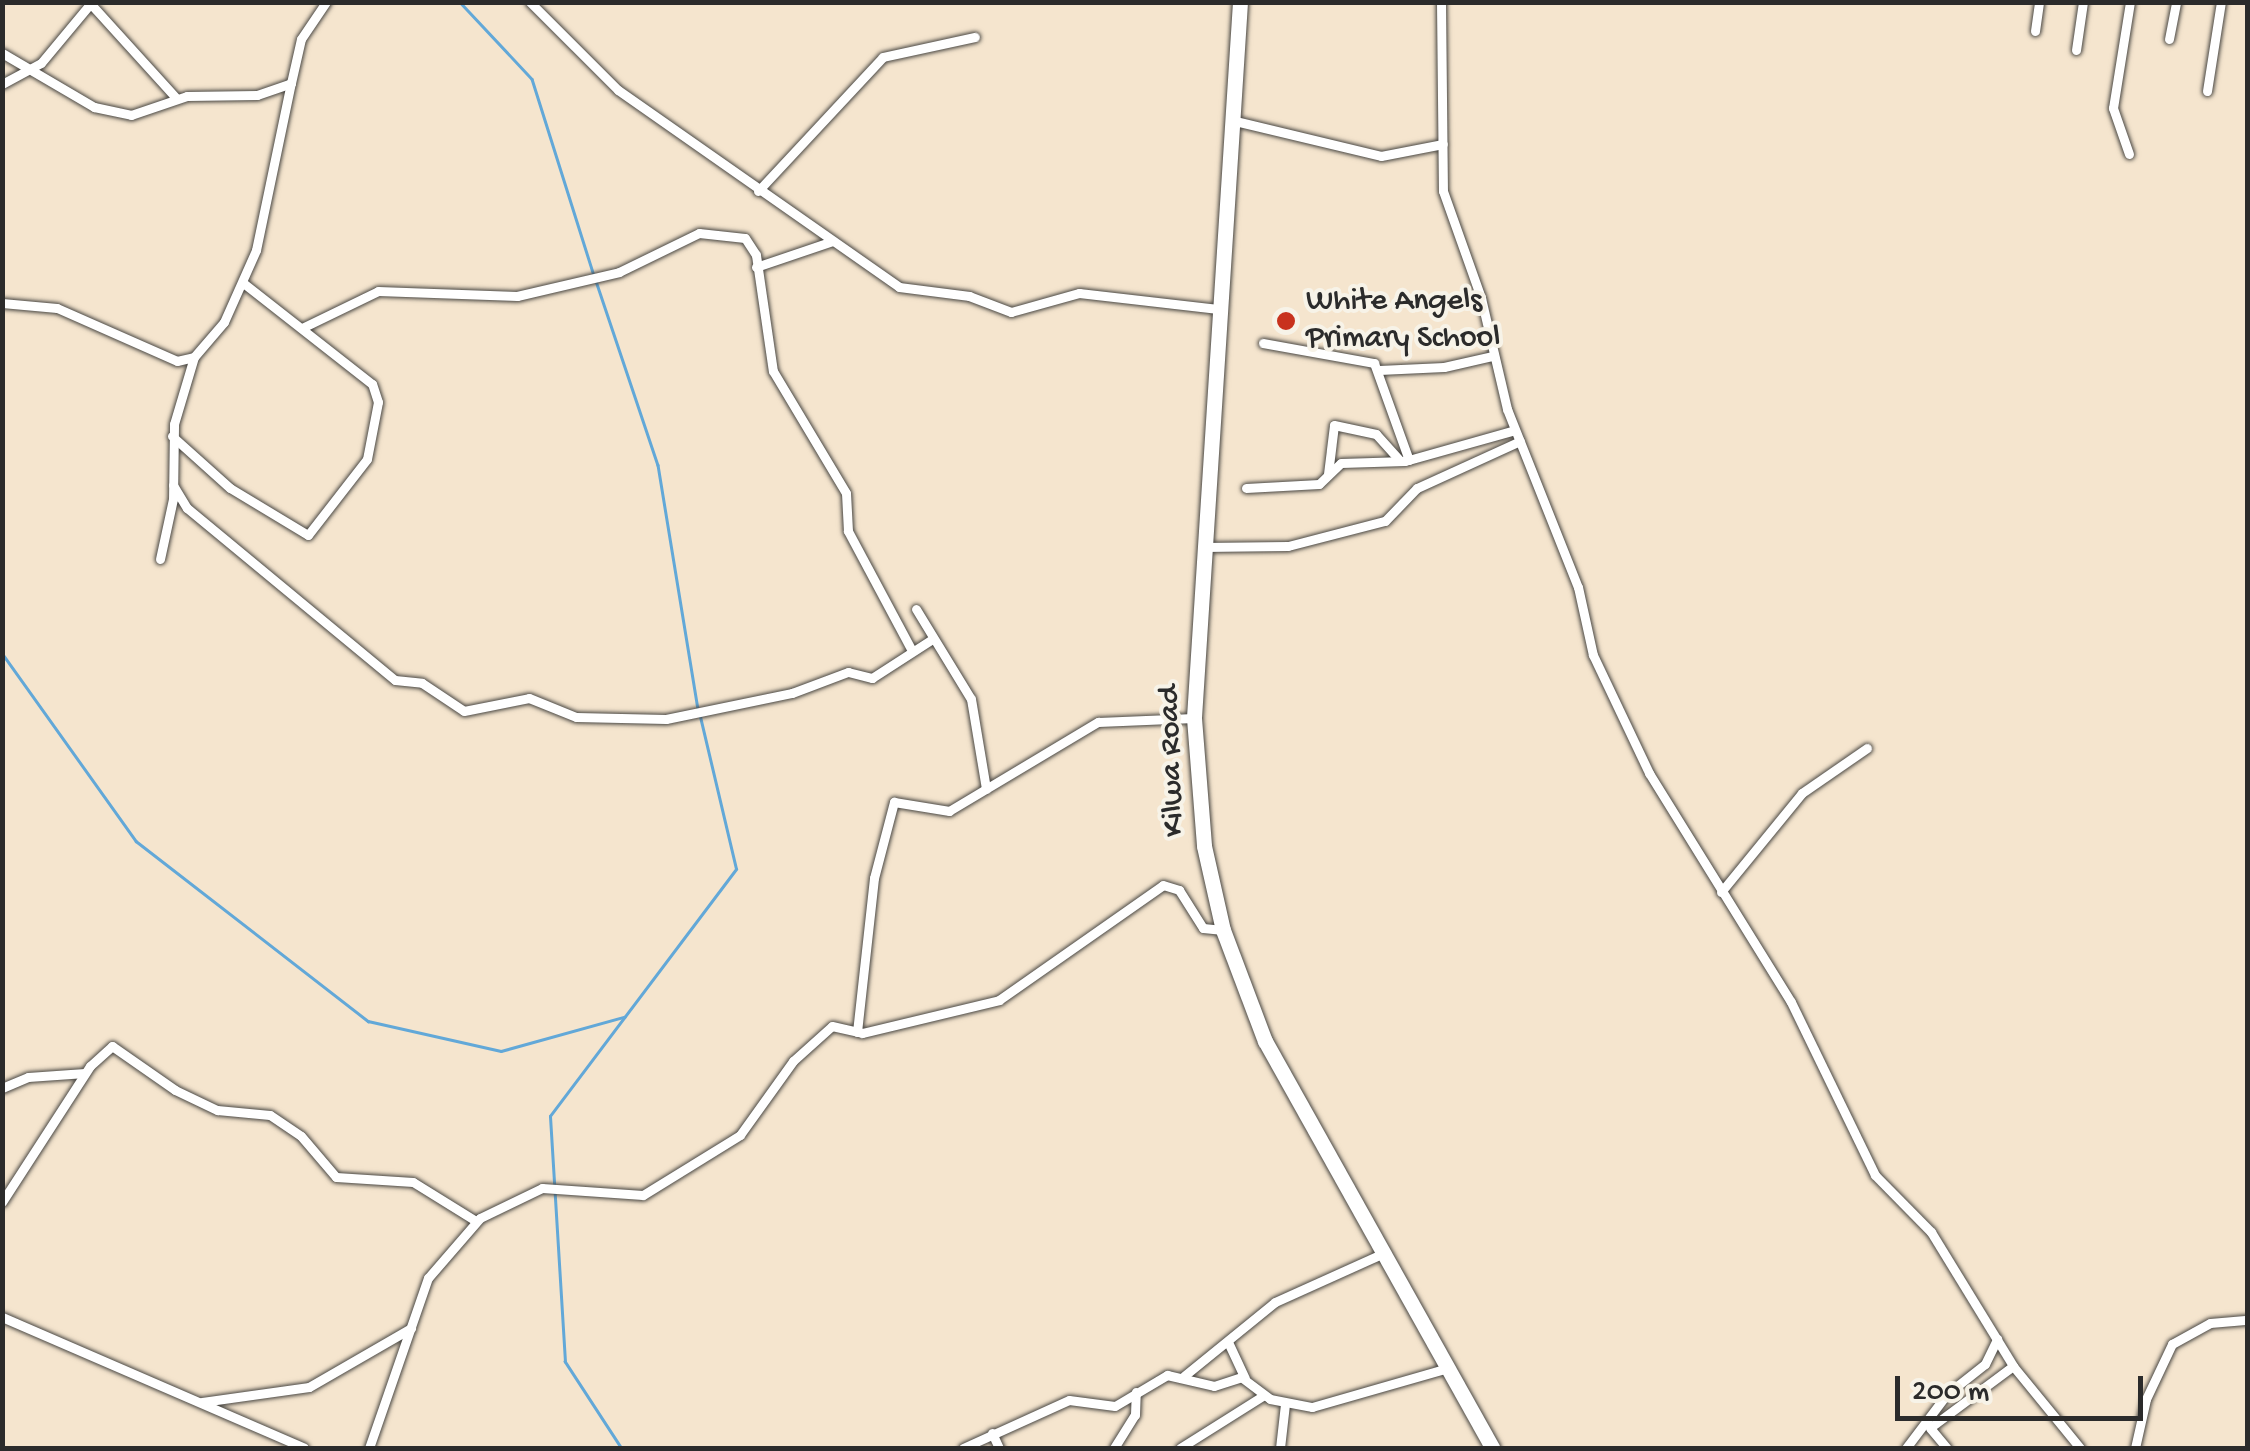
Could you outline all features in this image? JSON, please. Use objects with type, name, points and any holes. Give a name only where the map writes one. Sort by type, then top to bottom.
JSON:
[{"type":"highway","name":"Kilwa Road","points":[[1240,2],[1194,718],[1204,846],[1223,930],[1265,1041],[1492,1448]]},
{"type":"street","points":[[160,559],[173,485],[172,436],[194,357],[217,332],[244,283],[268,215],[301,39],[326,2]]},
{"type":"street","points":[[530,2],[616,88],[898,288],[969,296],[1010,312],[1072,294],[1218,309]]},
{"type":"street","points":[[1441,2],[1443,191],[1481,298],[1492,356],[1517,435],[1568,558],[1593,654],[1649,773],[1791,1002],[1875,1175],[1931,1232],[2013,1366],[2080,1448]]},
{"type":"street","points":[[2036,30],[2039,2]]},
{"type":"street","points":[[2076,50],[2083,2]]},
{"type":"street","points":[[2129,154],[2113,108],[2130,2]]},
{"type":"street","points":[[2168,39],[2176,2]]},
{"type":"street","points":[[2207,91],[2221,2]]},
{"type":"street","points":[[2,84],[31,68],[89,3],[176,98]]},
{"type":"street","points":[[758,191],[884,56],[975,37]]},
{"type":"street","points":[[2,52],[106,111],[130,115],[176,98],[257,96],[291,83]]},
{"type":"street","points":[[1231,120],[1380,156],[1443,144]]},
{"type":"street","points":[[304,327],[378,291],[507,298],[612,274],[700,232],[746,238],[756,267],[773,371],[846,493],[848,531],[912,651]]},
{"type":"street","points":[[756,267],[834,241]]},
{"type":"street","points":[[172,436],[230,488],[312,533],[367,459],[378,402],[372,384],[244,283]]},
{"type":"street","points":[[2,303],[57,308],[177,361],[194,357]]},
{"type":"street","points":[[1263,344],[1367,360],[1380,370],[1405,460]]},
{"type":"street","points":[[1380,370],[1444,367],[1492,356]]},
{"type":"street","points":[[1328,475],[1334,425],[1376,434],[1405,460]]},
{"type":"street","points":[[1203,547],[1288,546],[1384,521],[1417,488],[1517,435]]},
{"type":"street","points":[[1246,488],[1319,484],[1341,463],[1405,460],[1517,435]]},
{"type":"street","points":[[173,485],[186,508],[396,680],[422,683],[464,711],[529,698],[576,717],[666,719],[792,694],[848,672],[872,678],[931,640]]},
{"type":"street","points":[[916,609],[931,640],[971,700],[986,788]]},
{"type":"street","points":[[857,1032],[874,878],[890,808],[906,799],[949,811],[1098,722],[1194,718]]},
{"type":"street","points":[[1721,892],[1802,793],[1867,748]]},
{"type":"street","points":[[370,1448],[432,1269],[476,1221],[542,1188],[643,1195],[740,1134],[794,1061],[832,1026],[857,1032],[999,1000],[1166,884],[1179,890],[1203,928],[1223,930]]},
{"type":"street","points":[[2,1202],[85,1074],[112,1046],[175,1090],[216,1110],[270,1115],[301,1136],[336,1177],[413,1182],[476,1221]]},
{"type":"street","points":[[2,1088],[28,1077],[85,1074]]},
{"type":"street","points":[[1184,1376],[1275,1302],[1384,1254]]},
{"type":"street","points":[[2,1317],[304,1448]]},
{"type":"street","points":[[2135,1448],[2146,1399],[2172,1344],[2210,1323],[2248,1320]]},
{"type":"street","points":[[198,1402],[310,1387],[411,1328]]},
{"type":"street","points":[[1908,1448],[1948,1394],[1985,1364],[1997,1339]]},
{"type":"street","points":[[1228,1342],[1245,1378],[1264,1395],[1285,1404],[1326,1406],[1448,1368]]},
{"type":"street","points":[[1908,1448],[2013,1366]]},
{"type":"street","points":[[963,1448],[1070,1400],[1110,1407],[1158,1377],[1184,1376],[1214,1386],[1245,1378]]},
{"type":"street","points":[[1114,1448],[1134,1419],[1136,1392]]},
{"type":"street","points":[[1180,1448],[1264,1395]]},
{"type":"street","points":[[1280,1448],[1285,1404]]},
{"type":"street","points":[[1930,1428],[1947,1448]]},
{"type":"street","points":[[992,1433],[999,1448]]},
{"type":"waterway","points":[[460,2],[532,79],[593,273]]},
{"type":"waterway","points":[[596,281],[658,465],[698,709]]},
{"type":"waterway","points":[[2,653],[136,841],[368,1021],[501,1051],[624,1017]]},
{"type":"waterway","points":[[621,1448],[565,1362],[550,1116],[736,869],[700,717]]},
{"type":"place","name":"White Angels Primary School","points":[[1286,321]]}]
